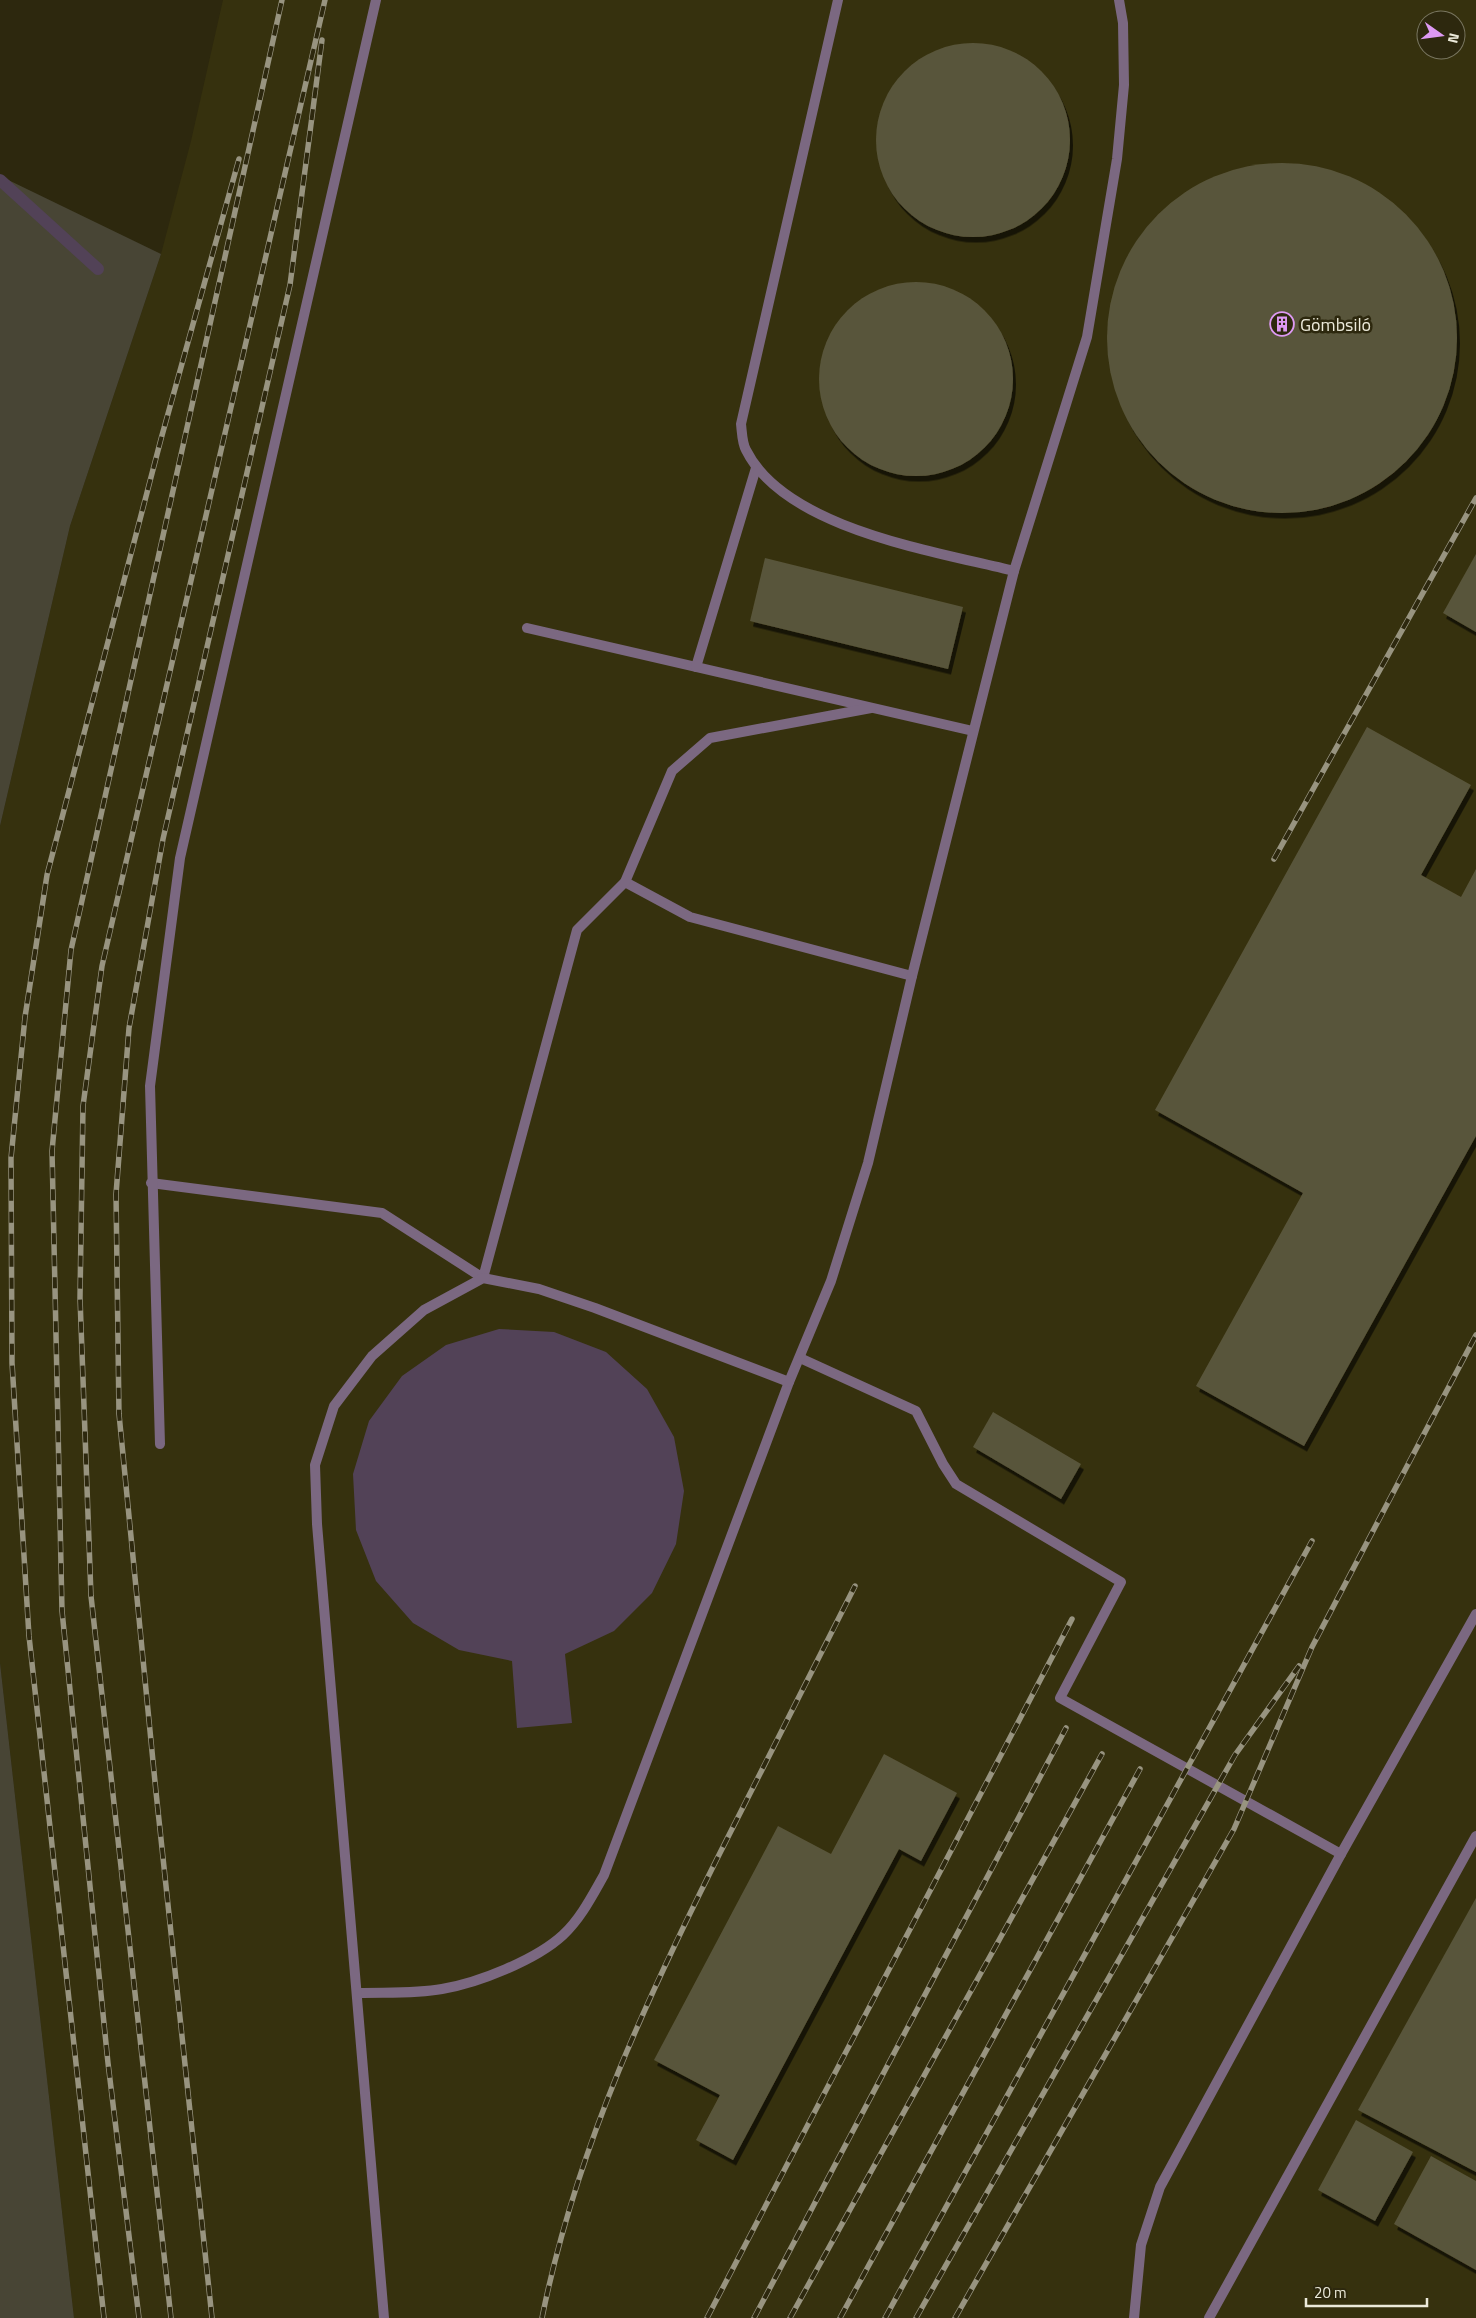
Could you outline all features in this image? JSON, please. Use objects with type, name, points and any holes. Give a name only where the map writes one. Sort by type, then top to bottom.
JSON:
[{"type":"lane","points":[[160,1444],[151,1183],[150,1086],[180,858],[376,0]]},
{"type":"lane","points":[[838,0],[741,424],[745,448],[756,468],[793,501],[825,518],[875,536],[1014,572]]},
{"type":"lane","points":[[358,1993],[442,1989],[493,1973],[524,1961],[562,1936],[581,1914],[604,1875],[789,1382],[831,1281],[868,1163],[972,731],[1014,572],[1087,337],[1116,159],[1124,85],[1123,23],[1119,0]]},
{"type":"lane","points":[[696,667],[756,468]]},
{"type":"lane","points":[[527,628],[972,731]]},
{"type":"lane","points":[[384,2318],[317,1524],[315,1465],[334,1406],[372,1356],[424,1310],[483,1278],[577,930],[625,882],[672,771],[710,738],[871,708]]},
{"type":"lane","points":[[625,882],[690,917],[912,976]]},
{"type":"lane","points":[[151,1183],[382,1213],[483,1278],[539,1290],[595,1308],[789,1382]]},
{"type":"lane","points":[[800,1358],[916,1410],[956,1484],[1121,1582],[1060,1698],[1341,1854]]},
{"type":"lane","points":[[1134,2318],[1141,2245],[1160,2187],[1341,1854],[1476,1614]]},
{"type":"lane","points":[[1209,2318],[1476,1836]]},
{"type":"shaded area","points":[[223,0],[1476,0],[1476,2318],[74,2318],[0,1663],[0,826],[70,526],[161,254],[191,141]]},
{"type":"shaded area","points":[[0,176],[161,254],[70,526],[0,826]]},
{"type":"shaded area","points":[[499,1329],[554,1332],[606,1352],[647,1389],[674,1437],[684,1491],[676,1544],[652,1593],[614,1631],[565,1654],[572,1723],[517,1728],[512,1661],[459,1650],[413,1623],[376,1581],[356,1530],[353,1474],[369,1421],[402,1376],[446,1345]]},
{"type":"shaded area","points":[[0,1663],[74,2318],[0,2318]]},
{"type":"building","points":[[973,43],[992,45],[1019,55],[1034,65],[1048,79],[1062,103],[1068,121],[1070,140],[1068,159],[1058,186],[1048,201],[1034,215],[1010,229],[992,235],[973,237],[954,235],[927,225],[912,215],[898,201],[884,177],[878,159],[876,140],[878,121],[888,94],[898,79],[912,65],[936,51],[954,45]]},
{"type":"building","name":"Gömbsiló","points":[[1282,163],[1316,166],[1349,176],[1379,192],[1406,214],[1428,241],[1444,271],[1454,304],[1457,338],[1454,372],[1444,405],[1428,435],[1406,462],[1379,484],[1349,500],[1316,510],[1282,513],[1248,510],[1215,500],[1185,484],[1158,462],[1136,435],[1120,405],[1110,372],[1107,338],[1110,304],[1120,271],[1136,241],[1158,214],[1185,192],[1215,176],[1248,166]]},
{"type":"building","points":[[916,282],[935,284],[953,290],[977,304],[991,318],[1005,342],[1011,360],[1013,379],[1011,398],[1005,416],[991,440],[977,454],[953,468],[935,474],[916,476],[897,474],[879,468],[855,454],[841,440],[827,416],[821,398],[819,379],[821,360],[827,342],[841,318],[855,304],[879,290],[897,284]]},
{"type":"building","points":[[1476,554],[1476,632],[1443,613]]},
{"type":"building","points":[[765,558],[963,607],[948,669],[750,621]]},
{"type":"building","points":[[1367,727],[1471,785],[1421,875],[1461,897],[1476,869],[1476,1136],[1304,1446],[1196,1386],[1303,1193],[1155,1110]]},
{"type":"building","points":[[993,1412],[1081,1464],[1061,1499],[973,1447]]},
{"type":"building","points":[[884,1754],[957,1793],[921,1861],[899,1849],[733,2160],[696,2140],[720,2095],[654,2060],[778,1826],[831,1854]]},
{"type":"building","points":[[1476,1898],[1476,2172],[1358,2110]]},
{"type":"building","points":[[1356,2120],[1413,2152],[1375,2221],[1318,2190]]},
{"type":"building","points":[[1431,2156],[1476,2181],[1476,2270],[1394,2224]]},
{"type":"waterway","points":[[0,180],[98,269]]},
{"type":"railway","points":[[139,2318],[108,2063],[62,1611],[52,1151],[71,950],[282,0]]},
{"type":"railway","points":[[171,2318],[91,1596],[80,1298],[83,1106],[102,966],[325,0]]},
{"type":"railway","points":[[212,2318],[156,1792],[119,1414],[116,1194],[129,1028],[163,839],[290,285],[322,40]]},
{"type":"railway","points":[[104,2318],[29,1636],[12,1363],[11,1158],[25,1017],[47,875],[161,439],[239,159]]},
{"type":"railway","points":[[1274,859],[1476,498]]},
{"type":"railway","points":[[955,2318],[1234,1829],[1312,1647],[1476,1335]]},
{"type":"railway","points":[[885,2318],[1312,1541]]},
{"type":"railway","points":[[542,2318],[574,2193],[618,2072],[699,1895],[855,1586]]},
{"type":"railway","points":[[707,2318],[1072,1619]]},
{"type":"railway","points":[[916,2318],[1235,1755],[1299,1666]]},
{"type":"railway","points":[[754,2318],[1066,1728]]},
{"type":"railway","points":[[790,2318],[1102,1754]]},
{"type":"railway","points":[[840,2318],[1140,1769]]},
{"type":"place","name":"Gömbsiló","points":[[1282,324]]}]
